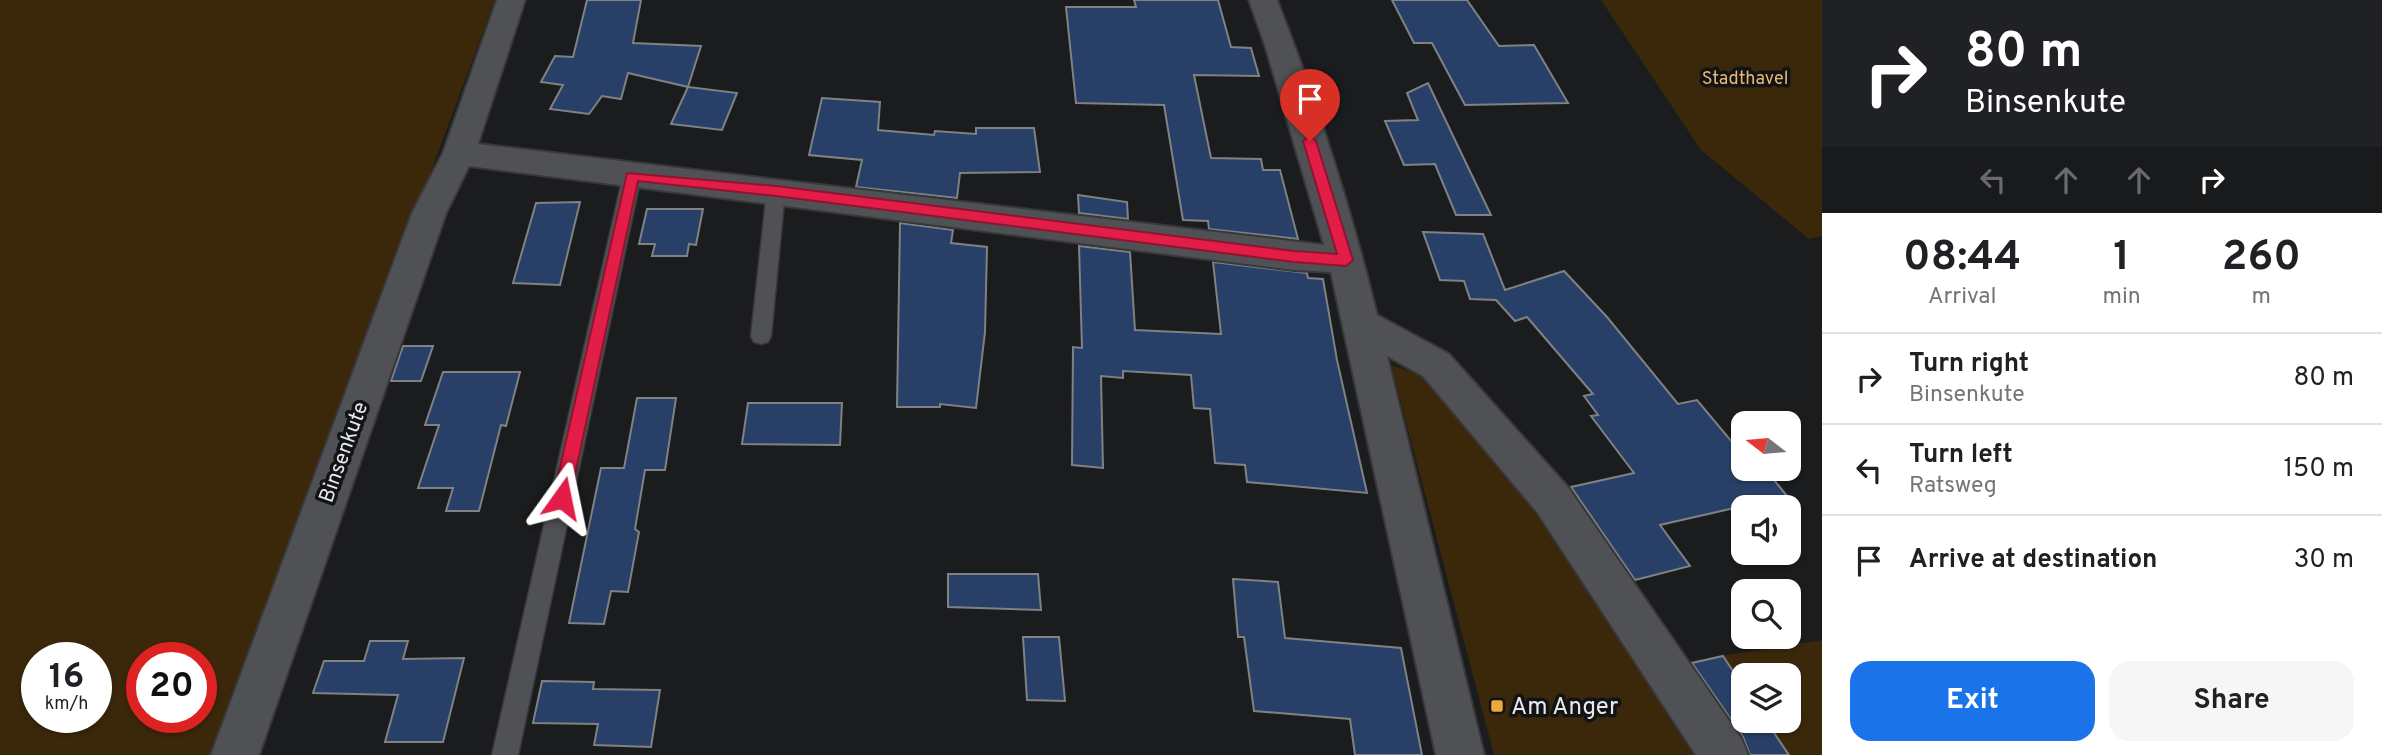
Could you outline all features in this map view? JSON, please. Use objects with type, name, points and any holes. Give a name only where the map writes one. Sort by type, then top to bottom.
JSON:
[{"type":"street","name":"Binsenkute","points":[[235,755],[429,213],[459,153],[511,0]]},
{"type":"street","points":[[1263,0],[1280,45],[1346,260],[1460,755]]},
{"type":"street","points":[[459,153],[1294,257],[1346,260]]},
{"type":"street","points":[[1359,323],[1436,365],[1552,499],[1724,755]]},
{"type":"lane","points":[[505,755],[632,176]]},
{"type":"lane","points":[[761,336],[776,191]]},
{"type":"green space","points":[[0,0],[495,0],[213,755],[0,755]]},
{"type":"green space","name":"Stadthavel","points":[[1601,0],[1822,0],[1822,236],[1809,239],[1701,150]]},
{"type":"green space","points":[[1391,365],[1432,378],[1537,497],[1703,755],[1494,755]]},
{"type":"green space","points":[[1822,640],[1822,755],[1740,755],[1677,663],[1765,649],[1801,649],[1801,643]]},
{"type":"building","points":[[587,0],[641,0],[633,43],[701,46],[688,87],[628,73],[621,99],[602,96],[589,114],[550,109],[563,85],[541,82],[555,56],[573,57]]},
{"type":"building","points":[[1134,0],[1218,0],[1231,47],[1251,48],[1259,76],[1194,75],[1211,158],[1261,159],[1263,170],[1280,170],[1298,239],[1209,229],[1208,221],[1183,220],[1164,105],[1076,103],[1066,7],[1136,7]]},
{"type":"building","points":[[1392,0],[1467,0],[1499,46],[1534,45],[1568,103],[1465,105],[1432,43],[1414,43]]},
{"type":"building","points":[[1428,83],[1491,215],[1456,215],[1435,164],[1404,165],[1385,121],[1418,120],[1407,93]]},
{"type":"building","points":[[688,87],[737,93],[722,130],[671,124]]},
{"type":"building","points":[[822,98],[880,102],[878,130],[934,135],[935,131],[976,134],[976,128],[1034,128],[1040,172],[960,173],[957,198],[856,187],[862,160],[809,155]]},
{"type":"building","points":[[1078,195],[1127,202],[1128,219],[1079,213]]},
{"type":"building","points":[[580,202],[560,285],[513,283],[536,203]]},
{"type":"building","points":[[647,209],[703,209],[696,245],[689,244],[687,256],[652,256],[655,244],[639,244]]},
{"type":"building","points":[[900,223],[953,230],[951,243],[987,247],[985,332],[976,408],[940,404],[940,407],[897,407]]},
{"type":"building","points":[[1423,232],[1483,234],[1505,290],[1564,271],[1607,317],[1678,404],[1697,400],[1731,441],[1731,481],[1775,481],[1786,495],[1731,495],[1731,509],[1660,525],[1690,566],[1635,580],[1571,487],[1634,473],[1591,416],[1598,415],[1584,396],[1593,394],[1527,317],[1515,321],[1496,300],[1470,299],[1464,281],[1440,280]]},
{"type":"building","points":[[1079,246],[1130,252],[1135,330],[1221,334],[1213,262],[1307,273],[1308,278],[1323,279],[1337,360],[1367,493],[1247,482],[1245,465],[1215,463],[1210,409],[1194,408],[1191,375],[1123,371],[1123,378],[1101,376],[1103,468],[1072,465],[1073,347],[1082,348]]},
{"type":"building","points":[[403,346],[433,346],[421,381],[391,381]]},
{"type":"building","points":[[443,372],[520,372],[506,426],[501,425],[479,511],[446,511],[453,488],[418,488],[439,425],[425,425]]},
{"type":"building","points":[[637,398],[676,398],[665,470],[645,470],[635,529],[639,532],[628,592],[611,591],[604,624],[569,623],[601,468],[624,468]]},
{"type":"building","points":[[748,403],[842,403],[840,445],[742,444]]},
{"type":"building","points":[[948,574],[1038,574],[1041,610],[948,607]]},
{"type":"building","points":[[1233,579],[1278,582],[1285,638],[1401,648],[1422,755],[1355,755],[1350,719],[1254,711],[1244,637],[1238,637]]},
{"type":"building","points":[[1023,637],[1059,637],[1065,701],[1027,700]]},
{"type":"building","points":[[370,641],[408,641],[403,659],[464,658],[443,742],[385,742],[398,695],[313,693],[324,661],[364,661]]},
{"type":"building","points":[[1723,656],[1731,668],[1731,720],[1692,663]]},
{"type":"building","points":[[542,681],[594,682],[593,689],[660,690],[651,747],[594,745],[598,724],[533,723]]},
{"type":"building","points":[[1740,733],[1774,733],[1789,755],[1750,755]]},
{"type":"place","name":"Am Anger","points":[[1497,706]]},
{"type":"route","points":[[562,498],[632,176],[776,191],[1294,257],[1346,260],[1310,141]]}]
